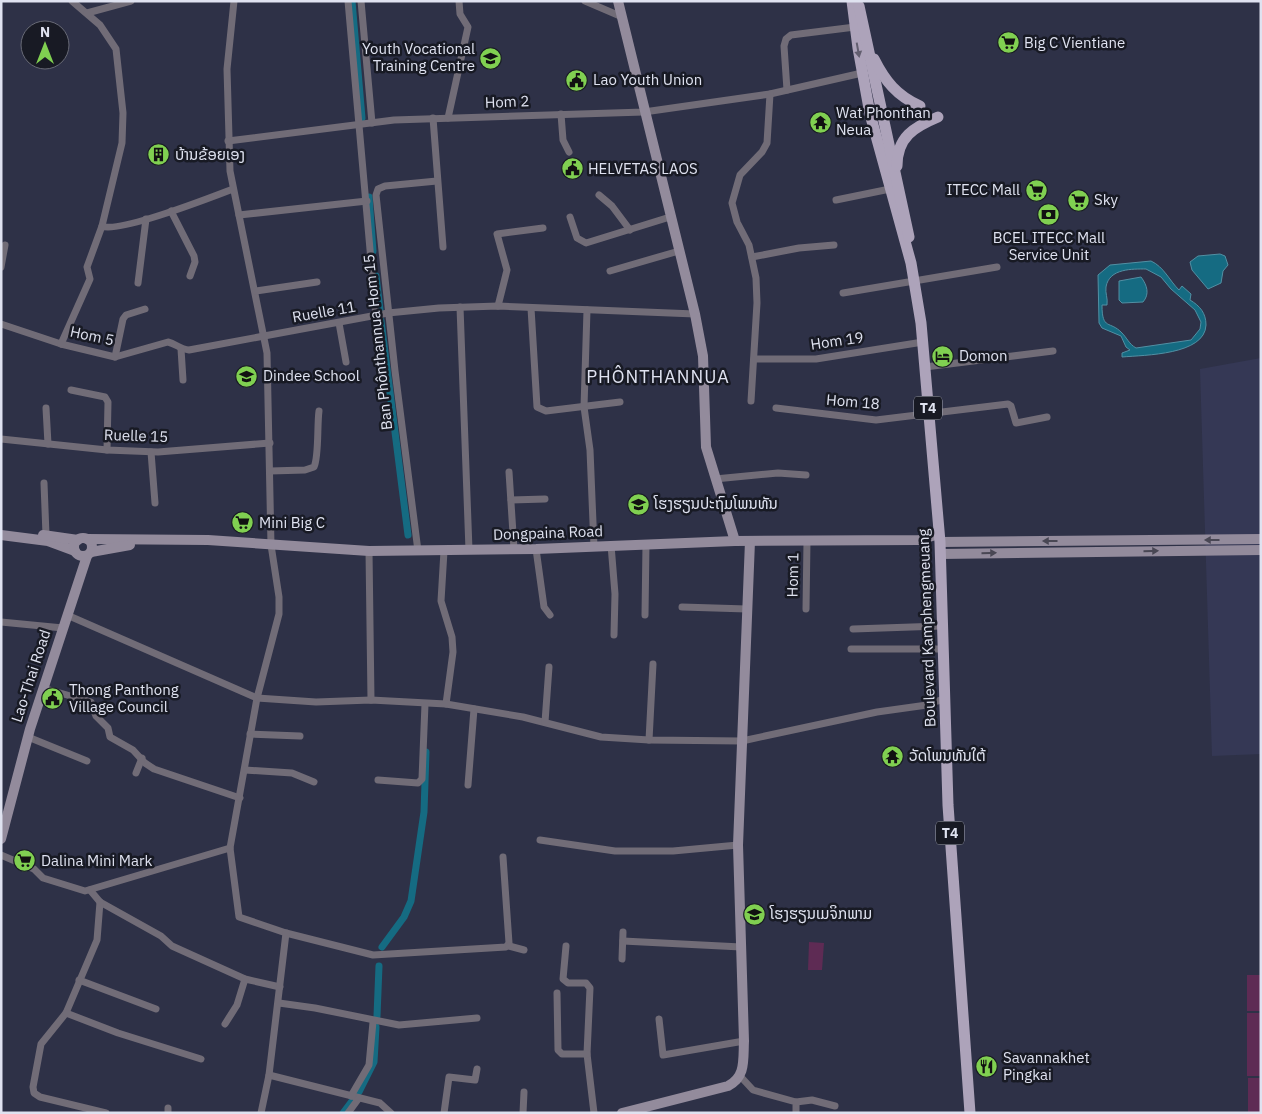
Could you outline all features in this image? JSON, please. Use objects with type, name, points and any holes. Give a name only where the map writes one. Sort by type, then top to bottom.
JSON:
[{"type":"main road","name":"Boulevard Kamphengmeuang","points":[[852,1],[862,73],[876,114]]},
{"type":"main road","name":"Boulevard Kamphengmeuang","points":[[858,1],[890,189],[915,282],[926,367],[928,415],[940,554],[948,805],[970,1113]]},
{"type":"main road","points":[[867,46],[884,77],[894,90],[904,99],[920,106]]},
{"type":"main road","points":[[897,178],[898,152],[906,135],[912,129],[938,117]]},
{"type":"main road","name":"Boulevard Kamphengmeuang","points":[[879,127],[897,178],[909,237],[911,263]]},
{"type":"street","points":[[61,344],[90,279],[87,267],[102,226],[122,143],[123,114],[116,49],[100,26],[88,13],[81,10],[72,1]]},
{"type":"street","points":[[88,13],[132,1]]},
{"type":"street","points":[[234,1],[227,69],[228,141],[233,190],[266,337],[271,546],[278,577],[279,614],[257,698],[230,848],[238,917],[286,933],[373,955],[508,946],[524,950]]},
{"type":"street","points":[[348,1],[376,316]]},
{"type":"street","points":[[361,1],[372,122]]},
{"type":"street","points":[[448,118],[468,28],[460,14],[459,1]]},
{"type":"street","points":[[586,1],[620,16]]},
{"type":"street","points":[[618,1],[620,16],[695,314],[703,356],[706,447],[735,541]]},
{"type":"street","points":[[787,90],[784,46],[786,39],[791,35],[855,27]]},
{"type":"street","name":"Hom 2","points":[[228,141],[372,122],[433,118],[644,112],[770,94],[862,73]]},
{"type":"street","points":[[751,401],[757,303],[752,257],[734,213],[733,195],[740,174],[762,152],[767,143],[770,94]]},
{"type":"street","points":[[561,114],[563,140],[568,152]]},
{"type":"street","points":[[433,118],[444,247]]},
{"type":"street","name":"Ban Phônthannua Hom 15","points":[[418,551],[388,313],[376,195],[378,189],[385,186],[437,181]]},
{"type":"street","points":[[836,200],[890,189]]},
{"type":"street","points":[[102,226],[109,228],[146,219],[233,190]]},
{"type":"street","points":[[599,195],[612,206],[630,230]]},
{"type":"street","points":[[239,215],[367,202]]},
{"type":"street","points":[[171,211],[194,256],[195,262],[190,276]]},
{"type":"street","points":[[570,217],[577,238],[583,242],[670,217]]},
{"type":"street","points":[[138,283],[146,219]]},
{"type":"street","points":[[498,306],[507,270],[497,234],[543,228]]},
{"type":"street","points":[[1,267],[5,245]]},
{"type":"street","points":[[752,257],[807,247],[834,245]]},
{"type":"street","points":[[610,271],[679,250]]},
{"type":"street","points":[[843,293],[997,267]]},
{"type":"street","points":[[256,291],[317,282]]},
{"type":"street","name":"Ruelle 11","points":[[266,337],[388,313],[460,307],[498,306],[695,314]]},
{"type":"street","points":[[460,307],[469,550]]},
{"type":"street","points":[[531,308],[537,407],[546,411],[620,402]]},
{"type":"street","points":[[115,357],[123,319],[126,315],[145,309]]},
{"type":"street","points":[[588,310],[584,407],[590,450],[594,546]]},
{"type":"street","points":[[340,323],[346,362]]},
{"type":"street","name":"Hom 5","points":[[1,324],[61,344],[115,357],[168,342],[181,349],[266,337]]},
{"type":"street","name":"Hom 19","points":[[754,359],[816,359],[923,342]]},
{"type":"street","points":[[181,349],[183,380]]},
{"type":"street","points":[[926,367],[1053,351]]},
{"type":"street","points":[[71,390],[105,397],[108,402],[107,450]]},
{"type":"street","name":"Hom 18","points":[[776,408],[876,420],[1008,404],[1016,423],[1047,417]]},
{"type":"street","points":[[46,408],[48,444]]},
{"type":"street","points":[[270,470],[305,470],[314,467],[317,460],[316,432],[319,411]]},
{"type":"street","name":"Ruelle 15","points":[[1,439],[107,450],[151,452],[270,443]]},
{"type":"street","points":[[151,452],[155,503]]},
{"type":"street","points":[[510,472],[514,549]]},
{"type":"street","points":[[716,479],[778,473],[806,475]]},
{"type":"street","points":[[44,483],[46,535]]},
{"type":"street","points":[[511,500],[544,499]]},
{"type":"street","name":"Dongpaina Road","points":[[1,535],[48,541],[82,553],[158,540]]},
{"type":"street","name":"Dongpaina Road","points":[[30,538],[46,535],[82,540],[208,540],[271,546],[369,551],[536,550],[735,541],[919,540],[939,538],[1261,539]]},
{"type":"street","points":[[82,540],[92,546],[82,553]]},
{"type":"street","name":"Lao-Thai Road","points":[[1,839],[42,688],[63,628],[76,581],[82,553],[74,545],[82,540]]},
{"type":"street","points":[[750,541],[738,845],[744,1041],[741,1076],[753,1090],[796,1102],[812,1100],[835,1106]]},
{"type":"street","name":"Hom 1","points":[[806,609],[807,541]]},
{"type":"street","points":[[645,615],[646,544]]},
{"type":"street","points":[[611,546],[615,594],[614,635]]},
{"type":"street","points":[[536,550],[544,607],[550,615]]},
{"type":"street","points":[[940,554],[1261,550]]},
{"type":"street","points":[[369,551],[371,700]]},
{"type":"street","points":[[444,551],[441,601],[453,643],[446,704]]},
{"type":"street","points":[[682,607],[747,609]]},
{"type":"street","points":[[67,615],[257,698],[316,702],[371,700],[446,704],[545,722],[601,737],[650,740],[742,741],[877,712],[927,705],[946,698]]},
{"type":"street","points":[[1,622],[63,628]]},
{"type":"street","points":[[853,629],[942,626]]},
{"type":"street","points":[[851,649],[944,649]]},
{"type":"street","points":[[650,740],[653,664]]},
{"type":"street","points":[[545,722],[548,667]]},
{"type":"street","points":[[42,688],[91,702],[96,716],[108,728],[110,737],[133,750],[145,763],[154,769],[240,798]]},
{"type":"street","points":[[378,780],[418,783],[422,779],[425,704]]},
{"type":"street","points":[[468,785],[474,709]]},
{"type":"street","points":[[250,734],[300,736]]},
{"type":"street","points":[[28,737],[87,761]]},
{"type":"street","points":[[136,773],[142,758]]},
{"type":"street","points":[[245,770],[292,774],[314,782]]},
{"type":"street","points":[[540,840],[615,851],[673,851],[738,845]]},
{"type":"street","points":[[1,855],[34,869],[43,878],[85,891],[230,848]]},
{"type":"street","points":[[503,857],[508,946]]},
{"type":"street","points":[[90,890],[100,902],[161,936],[172,946],[245,979],[280,987]]},
{"type":"street","points":[[100,902],[97,940],[66,1013],[41,1044],[33,1090],[40,1097],[106,1113]]},
{"type":"street","points":[[622,959],[623,932]]},
{"type":"street","points":[[261,1113],[270,1075],[286,933]]},
{"type":"street","points":[[623,941],[741,947]]},
{"type":"street","points":[[566,946],[563,979],[568,982],[586,983],[590,988],[587,1054],[594,1113]]},
{"type":"street","points":[[225,1024],[237,1005],[245,979]]},
{"type":"street","points":[[79,980],[156,1009]]},
{"type":"street","points":[[557,993],[558,1050],[562,1054],[587,1054]]},
{"type":"street","points":[[278,1003],[315,1008],[373,1022],[407,1025],[477,1018]]},
{"type":"street","points":[[66,1013],[118,1033],[201,1059]]},
{"type":"street","points":[[660,1019],[663,1055],[744,1041]]},
{"type":"street","points":[[351,1096],[369,1065],[373,1022]]},
{"type":"street","points":[[444,1113],[449,1078],[475,1080],[477,1069]]},
{"type":"street","points":[[270,1075],[380,1103],[391,1113]]},
{"type":"street","points":[[622,1113],[728,1086],[741,1076]]},
{"type":"street","points":[[523,1113],[524,1092]]},
{"type":"street","points":[[348,1113],[359,1098]]},
{"type":"street","points":[[796,1102],[796,1113]]},
{"type":"shaded area","points":[[1220,254],[1225,256],[1228,265],[1223,271],[1221,283],[1208,289],[1192,270],[1190,262],[1198,256]]},
{"type":"shaded area","points":[[1151,261],[1156,264],[1179,290],[1182,286],[1191,294],[1190,300],[1204,313],[1206,325],[1203,335],[1196,342],[1172,352],[1122,357],[1122,353],[1130,350],[1126,347],[1121,336],[1102,328],[1099,323],[1098,275],[1110,265]],"holes":[[[1135,269],[1146,269],[1161,277],[1171,289],[1195,310],[1201,322],[1200,329],[1191,340],[1136,348],[1118,329],[1103,319],[1102,305],[1107,305],[1106,289],[1108,281],[1117,273]]]},
{"type":"shaded area","points":[[1141,277],[1147,289],[1143,302],[1122,303],[1119,300],[1119,281]]},
{"type":"shaded area","points":[[1261,358],[1261,754],[1212,756],[1200,369]]},
{"type":"shaded area","points":[[809,942],[824,943],[822,970],[808,970]]},
{"type":"shaded area","points":[[1247,975],[1261,975],[1261,1011],[1247,1011]]},
{"type":"shaded area","points":[[1247,1013],[1261,1013],[1261,1076],[1247,1076]]},
{"type":"shaded area","points":[[1248,1078],[1261,1078],[1261,1113],[1248,1113]]},
{"type":"waterway","points":[[352,1],[362,118]]},
{"type":"waterway","points":[[369,197],[373,251]]},
{"type":"waterway","points":[[376,276],[380,310]]},
{"type":"waterway","points":[[381,321],[408,535]]},
{"type":"waterway","points":[[382,947],[404,917],[411,901],[424,812],[426,752]]},
{"type":"waterway","points":[[377,1016],[379,966]]},
{"type":"waterway","points":[[359,1092],[374,1062],[376,1027]]},
{"type":"waterway","points":[[343,1113],[352,1101]]},
{"type":"place","name":"Big C Vientiane","points":[[1008,43]]},
{"type":"place","name":"Youth Vocational Training Centre","points":[[491,58]]},
{"type":"place","name":"Lao Youth Union","points":[[577,80]]},
{"type":"place","name":"Wat Phonthan Neua","points":[[820,122]]},
{"type":"place","name":"ບ້ານຂ້ອຍເອງ","points":[[159,155]]},
{"type":"place","name":"HELVETAS LAOS","points":[[572,169]]},
{"type":"place","name":"ITECC Mall","points":[[1036,190]]},
{"type":"place","name":"Sky","points":[[1078,200]]},
{"type":"place","name":"BCEL ITECC Mall Service Unit","points":[[1049,215]]},
{"type":"place","name":"Domon","points":[[943,356]]},
{"type":"place","name":"Dindee School","points":[[247,376]]},
{"type":"place","name":"ໂຮງຮຽນປະຖົມໂພນທັນ","points":[[638,504]]},
{"type":"place","name":"Mini Big C","points":[[243,523]]},
{"type":"place","name":"Thong Panthong Village Council","points":[[53,699]]},
{"type":"place","name":"ວັດໂພນທັນໃຕ້","points":[[893,756]]},
{"type":"place","name":"Dalina Mini Mark","points":[[25,861]]},
{"type":"place","name":"ໂຮງຮຽນເມຈິກພາມ","points":[[754,914]]},
{"type":"place","name":"Savannakhet Pingkai","points":[[987,1067]]},
{"type":"district","name":"PHÔNTHANNUA","points":[[658,377]]}]
